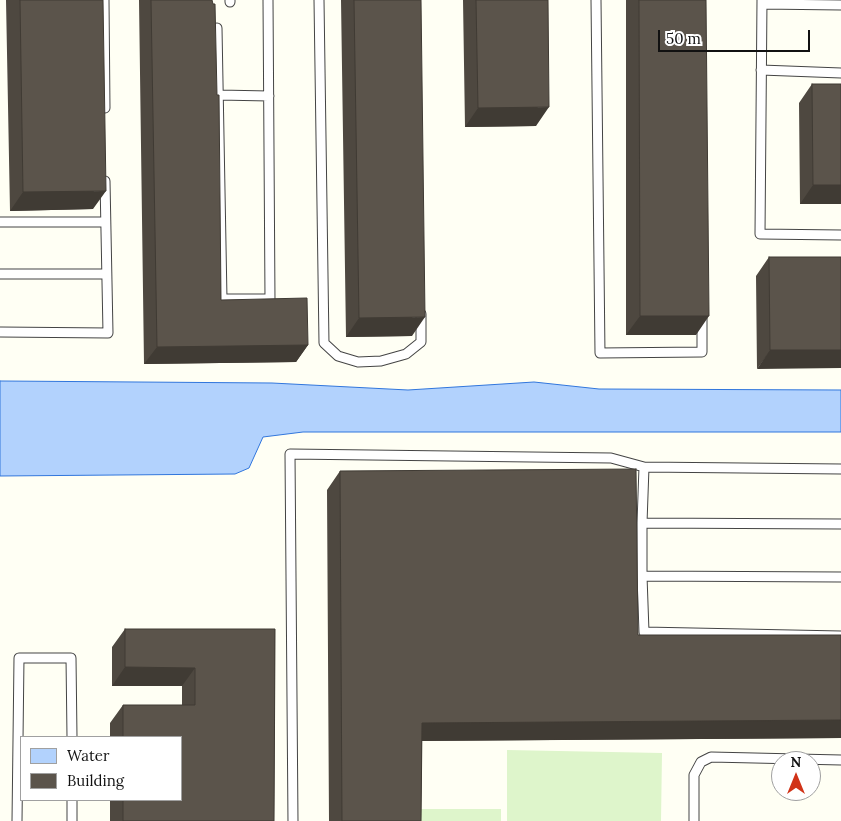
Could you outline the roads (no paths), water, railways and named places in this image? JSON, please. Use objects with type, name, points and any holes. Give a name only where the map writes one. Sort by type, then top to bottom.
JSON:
[{"type":"lane","points":[[104,0],[105,116]]},
{"type":"lane","points":[[217,28],[222,298],[270,299],[268,0]]},
{"type":"lane","points":[[319,0],[324,343],[338,356],[358,362],[381,362],[406,354],[421,342],[421,303]]},
{"type":"lane","points":[[596,0],[600,353],[702,352],[702,303]]},
{"type":"lane","points":[[841,5],[762,2],[760,234],[841,235]]},
{"type":"lane","points":[[761,70],[841,73]]},
{"type":"lane","points":[[219,95],[269,96]]},
{"type":"lane","points":[[0,332],[108,333],[105,174]]},
{"type":"lane","points":[[0,222],[106,222]]},
{"type":"lane","points":[[0,274],[106,274]]},
{"type":"lane","points":[[293,821],[290,454],[611,458],[644,467],[841,469]]},
{"type":"lane","points":[[644,467],[642,523],[644,632],[841,636]]},
{"type":"lane","points":[[642,523],[841,524]]},
{"type":"lane","points":[[642,576],[841,577]]},
{"type":"lane","points":[[16,821],[18,658],[71,658],[72,736]]},
{"type":"lane","points":[[694,821],[694,775],[701,762],[711,757],[841,760]]},
{"type":"lane","points":[[72,801],[72,821]]},
{"type":"water","points":[[0,381],[272,383],[408,390],[534,382],[599,389],[841,390],[841,432],[303,432],[263,437],[249,468],[235,474],[0,476]]}]
